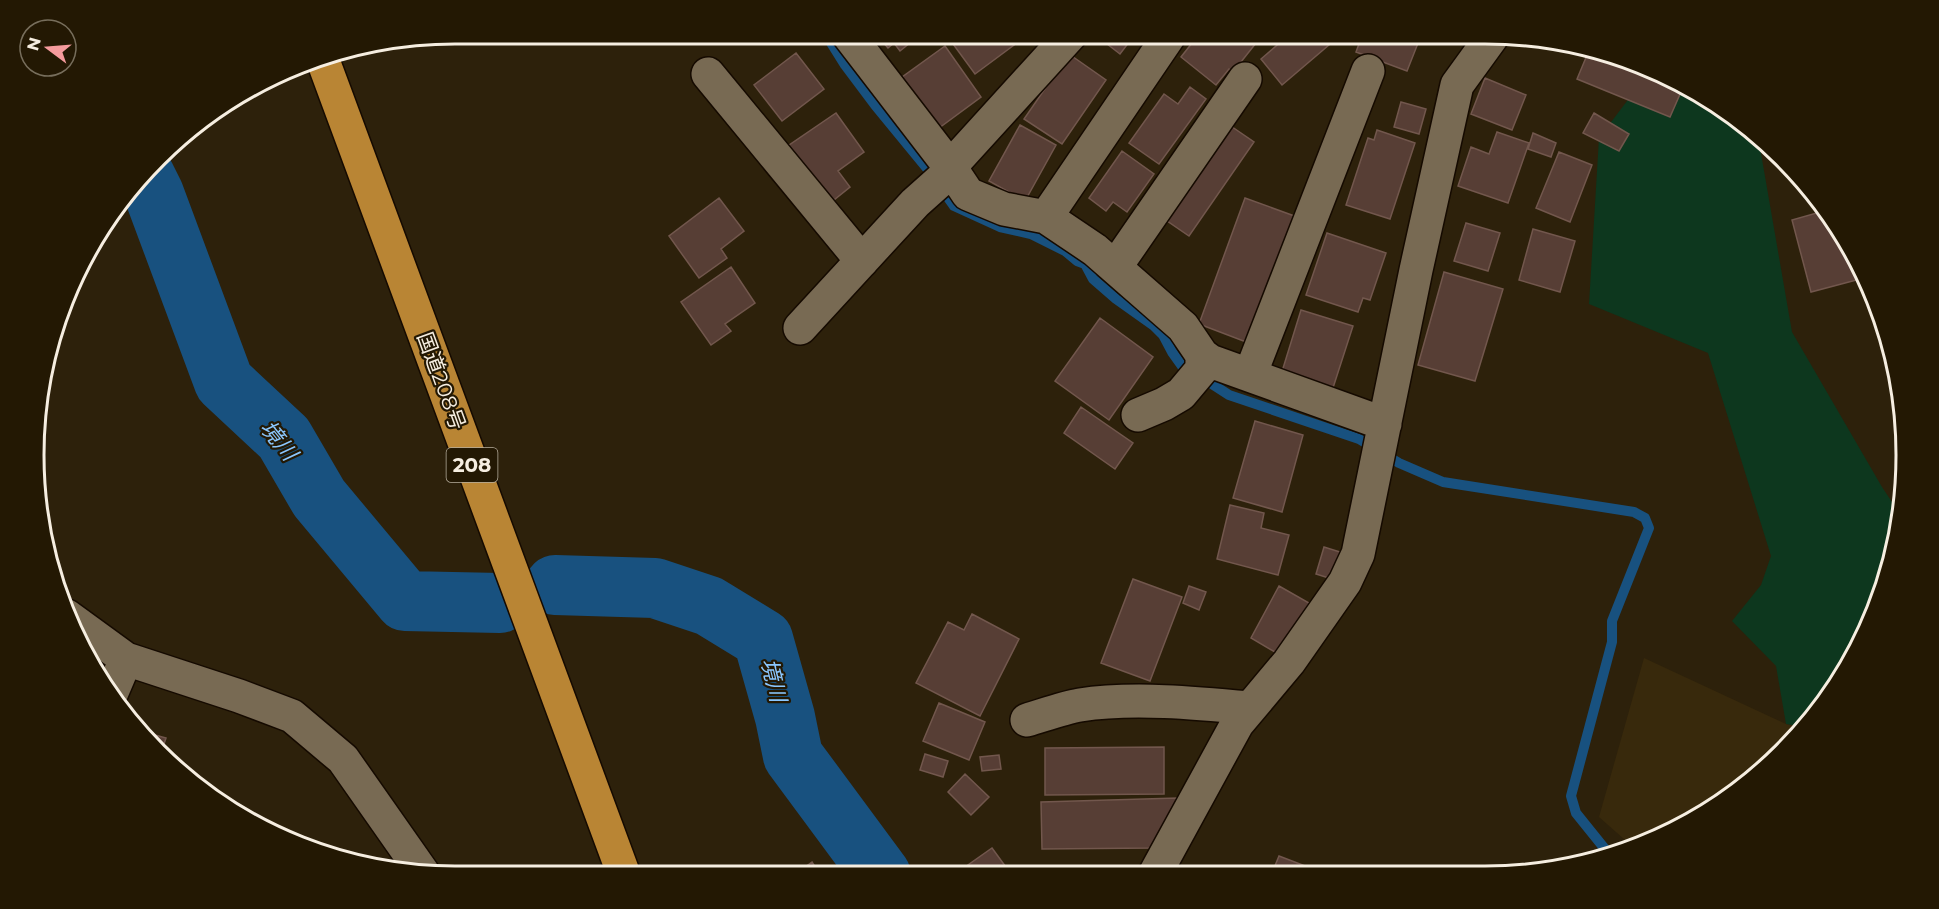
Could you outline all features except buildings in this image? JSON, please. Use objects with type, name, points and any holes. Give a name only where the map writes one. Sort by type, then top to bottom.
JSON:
[{"type":"highway","name":"国道208号","points":[[324,64],[621,866]]},
{"type":"street","points":[[855,44],[947,172],[968,194],[1004,208],[1046,217],[1095,250],[1183,327],[1202,362]]},
{"type":"street","points":[[800,328],[915,203],[947,172],[1062,44]]},
{"type":"street","points":[[1046,217],[1164,44]]},
{"type":"street","points":[[1159,866],[1237,724],[1289,662],[1345,582],[1358,554],[1416,270],[1457,86],[1487,44]]},
{"type":"street","points":[[1250,375],[1368,71]]},
{"type":"street","points":[[708,74],[862,261]]},
{"type":"street","points":[[1116,267],[1245,79]]},
{"type":"street","points":[[1138,415],[1181,394],[1202,362],[1210,361],[1385,428]]},
{"type":"street","points":[[82,627],[126,659],[292,716],[343,759],[416,864]]},
{"type":"street","points":[[115,686],[126,659]]},
{"type":"street","points":[[1027,720],[1080,705],[1131,702],[1250,708]]},
{"type":"shaded area","points":[[1644,658],[1786,724],[1794,725],[1735,781],[1666,823],[1626,841],[1599,817]]},
{"type":"green space","points":[[1645,77],[1713,113],[1760,150],[1792,332],[1893,503],[1888,535],[1874,587],[1864,612],[1826,683],[1794,725],[1786,724],[1776,666],[1732,621],[1761,585],[1771,556],[1708,353],[1589,304],[1599,138]]},
{"type":"waterway","points":[[832,44],[875,105],[930,172],[954,206],[1000,227],[1031,234],[1085,264],[1093,279],[1163,335],[1187,373],[1212,384],[1229,395],[1359,439],[1399,463],[1443,482],[1634,512],[1645,518],[1649,528],[1612,621],[1612,642],[1571,796],[1576,813],[1604,848]]},
{"type":"waterway","name":"境川","points":[[148,181],[224,382],[284,438],[319,498],[405,601],[500,603]]},
{"type":"waterway","name":"境川","points":[[555,585],[655,588],[709,606],[763,639],[785,717],[793,756],[874,866]]}]
